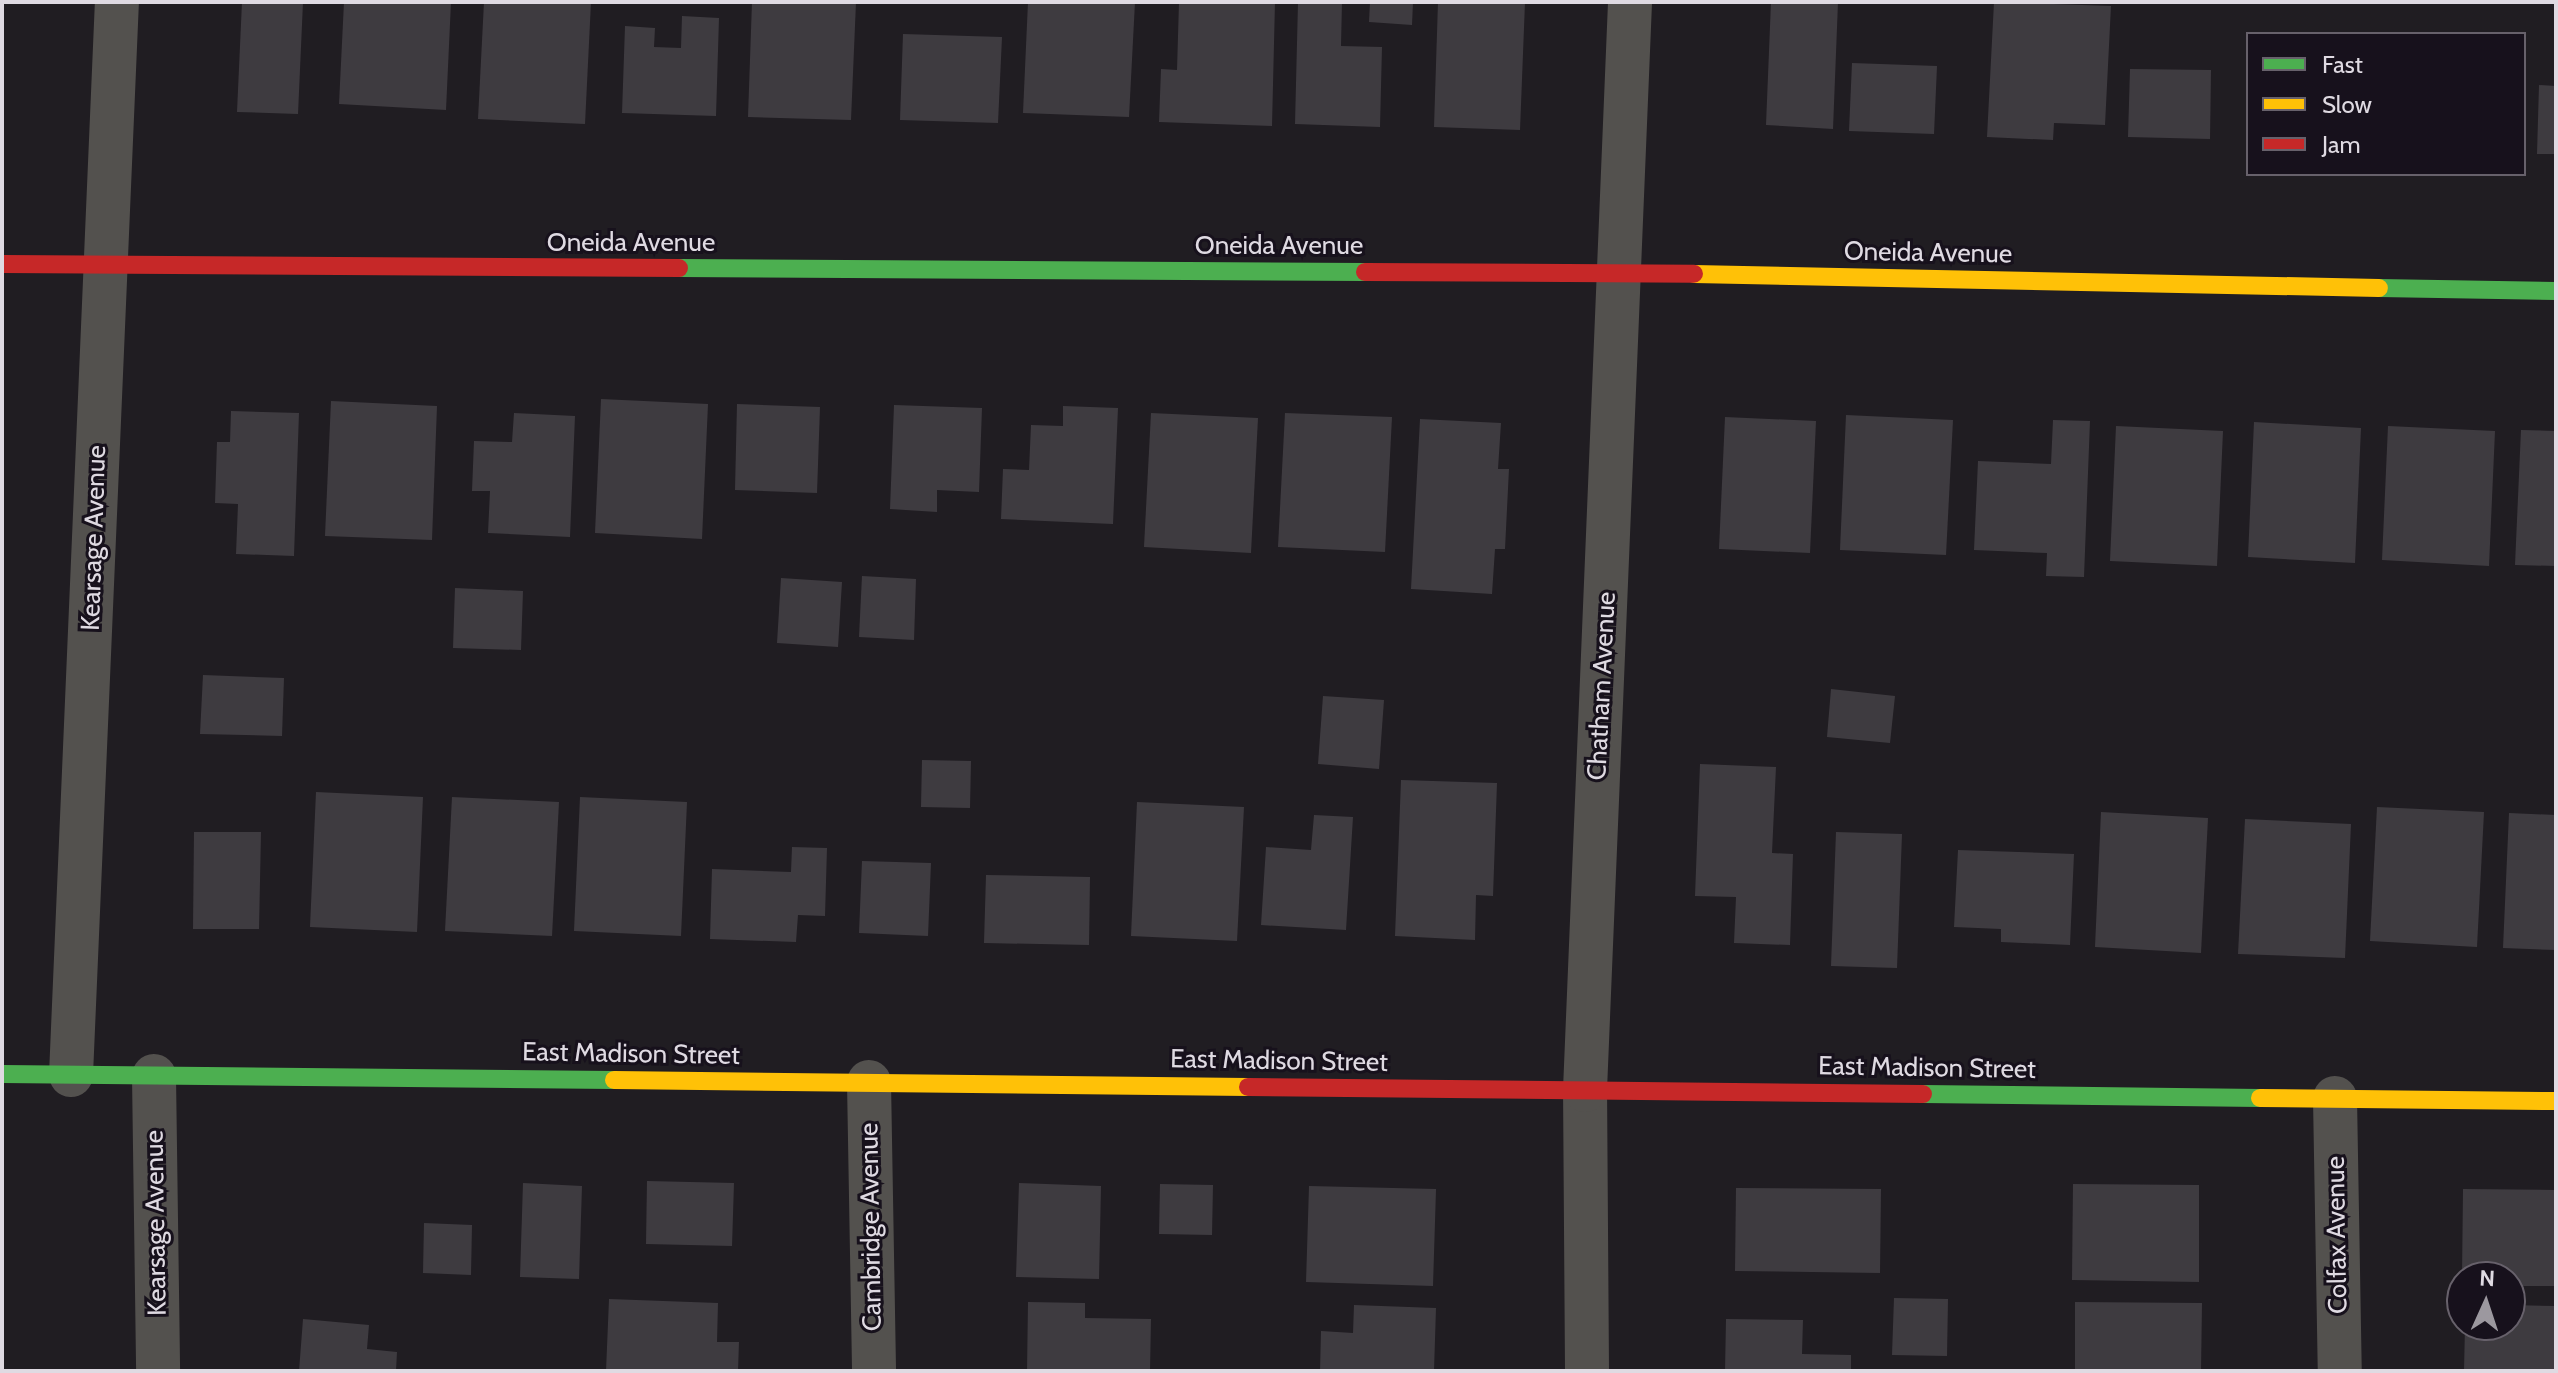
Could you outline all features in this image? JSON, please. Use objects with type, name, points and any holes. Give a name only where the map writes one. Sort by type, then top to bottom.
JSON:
[{"type":"street","name":"Kearsage Avenue","points":[[71,1075],[117,2]]},
{"type":"street","name":"Chatham Avenue","points":[[1587,1371],[1585,1090],[1630,2]]},
{"type":"street","name":"Oneida Avenue","points":[[2,264],[1621,273],[2556,291]]},
{"type":"street","name":"East Madison Street","points":[[2,1074],[2556,1101]]},
{"type":"street","name":"Kearsage Avenue","points":[[154,1076],[158,1371]]},
{"type":"street","name":"Cambridge Avenue","points":[[869,1082],[874,1371]]},
{"type":"street","name":"Colfax Avenue","points":[[2335,1098],[2340,1371]]},
{"type":"building","points":[[242,2],[303,2],[298,114],[237,112]]},
{"type":"building","points":[[344,2],[451,2],[446,110],[339,104]]},
{"type":"building","points":[[484,2],[591,2],[585,124],[478,119]]},
{"type":"building","points":[[752,2],[856,2],[851,120],[748,117]]},
{"type":"building","points":[[1028,2],[1135,2],[1129,117],[1023,113]]},
{"type":"building","points":[[1179,2],[1275,2],[1272,126],[1159,122],[1161,69],[1177,70]]},
{"type":"building","points":[[1298,2],[1342,2],[1341,46],[1382,47],[1380,127],[1295,124]]},
{"type":"building","points":[[1370,2],[1413,2],[1412,25],[1369,22]]},
{"type":"building","points":[[1438,2],[1525,2],[1520,130],[1434,127]]},
{"type":"building","points":[[1771,2],[1838,2],[1833,129],[1766,125]]},
{"type":"building","points":[[1994,2],[2111,6],[2105,125],[2054,123],[2053,140],[1987,137]]},
{"type":"building","points":[[682,16],[719,18],[716,116],[622,113],[625,26],[655,28],[654,47],[681,48]]},
{"type":"building","points":[[903,34],[1002,37],[998,123],[900,120]]},
{"type":"building","points":[[1852,63],[1937,66],[1934,134],[1849,131]]},
{"type":"building","points":[[2130,69],[2211,70],[2210,139],[2128,137]]},
{"type":"building","points":[[2539,85],[2556,86],[2556,154],[2537,154]]},
{"type":"building","points":[[601,399],[708,404],[702,539],[595,533]]},
{"type":"building","points":[[331,401],[437,406],[432,540],[325,536]]},
{"type":"building","points":[[737,404],[820,407],[817,493],[735,490]]},
{"type":"building","points":[[894,405],[982,408],[979,492],[937,490],[937,512],[890,509]]},
{"type":"building","points":[[1063,406],[1118,408],[1113,524],[1001,519],[1003,469],[1029,470],[1031,425],[1063,426]]},
{"type":"building","points":[[231,411],[299,413],[294,556],[236,554],[238,504],[215,503],[217,442],[230,442]]},
{"type":"building","points":[[514,413],[575,416],[570,537],[488,533],[490,491],[472,491],[474,441],[512,442]]},
{"type":"building","points":[[1151,413],[1258,418],[1251,553],[1144,547]]},
{"type":"building","points":[[1285,413],[1392,417],[1385,552],[1278,547]]},
{"type":"building","points":[[1846,415],[1953,420],[1946,555],[1840,550]]},
{"type":"building","points":[[1725,417],[1816,421],[1810,553],[1719,549]]},
{"type":"building","points":[[1420,419],[1501,423],[1498,469],[1509,469],[1505,549],[1495,549],[1492,594],[1411,589]]},
{"type":"building","points":[[2053,420],[2090,421],[2084,577],[2046,576],[2047,553],[1974,550],[1978,461],[2051,464]]},
{"type":"building","points":[[2254,422],[2361,428],[2355,563],[2248,557]]},
{"type":"building","points":[[2116,426],[2223,431],[2217,566],[2110,561]]},
{"type":"building","points":[[2388,426],[2495,431],[2489,566],[2382,560]]},
{"type":"building","points":[[2521,430],[2556,431],[2556,566],[2515,565]]},
{"type":"building","points":[[862,576],[916,579],[914,640],[859,637]]},
{"type":"building","points":[[781,578],[842,582],[838,647],[777,643]]},
{"type":"building","points":[[455,588],[523,591],[521,650],[453,648]]},
{"type":"building","points":[[203,675],[284,678],[282,736],[200,734]]},
{"type":"building","points":[[1831,689],[1895,696],[1890,743],[1827,737]]},
{"type":"building","points":[[1323,696],[1384,700],[1379,769],[1318,764]]},
{"type":"building","points":[[922,760],[971,761],[970,808],[921,807]]},
{"type":"building","points":[[1700,764],[1776,767],[1772,853],[1793,854],[1790,945],[1734,943],[1736,897],[1695,896]]},
{"type":"building","points":[[1401,780],[1497,783],[1493,896],[1476,895],[1475,940],[1395,936]]},
{"type":"building","points":[[316,792],[423,797],[417,932],[310,927]]},
{"type":"building","points":[[452,797],[559,802],[552,936],[445,931]]},
{"type":"building","points":[[580,797],[687,802],[681,936],[574,931]]},
{"type":"building","points":[[1137,802],[1244,807],[1237,941],[1131,936]]},
{"type":"building","points":[[2377,807],[2484,812],[2477,947],[2370,941]]},
{"type":"building","points":[[2101,812],[2208,818],[2201,953],[2095,947]]},
{"type":"building","points":[[2509,813],[2556,815],[2556,950],[2503,948]]},
{"type":"building","points":[[1314,815],[1353,817],[1346,930],[1261,925],[1266,847],[1311,850]]},
{"type":"building","points":[[2245,819],[2351,824],[2345,958],[2238,954]]},
{"type":"building","points":[[194,832],[261,832],[259,929],[193,929]]},
{"type":"building","points":[[1836,832],[1902,834],[1897,968],[1831,966]]},
{"type":"building","points":[[792,847],[827,848],[825,916],[798,915],[796,942],[710,939],[712,869],[791,872]]},
{"type":"building","points":[[1958,850],[2074,854],[2070,945],[2001,942],[2001,929],[1954,927]]},
{"type":"building","points":[[862,861],[931,863],[928,936],[859,933]]},
{"type":"building","points":[[986,875],[1090,877],[1089,945],[984,943]]},
{"type":"building","points":[[647,1181],[734,1183],[732,1246],[646,1244]]},
{"type":"building","points":[[523,1183],[582,1186],[579,1279],[520,1277]]},
{"type":"building","points":[[1019,1183],[1101,1186],[1099,1279],[1016,1277]]},
{"type":"building","points":[[1160,1184],[1213,1185],[1212,1235],[1159,1234]]},
{"type":"building","points":[[2073,1184],[2199,1185],[2199,1282],[2072,1280]]},
{"type":"building","points":[[1309,1186],[1436,1189],[1433,1286],[1306,1282]]},
{"type":"building","points":[[1736,1188],[1881,1189],[1880,1273],[1735,1271]]},
{"type":"building","points":[[2463,1189],[2556,1190],[2556,1286],[2526,1286],[2526,1261],[2462,1261]]},
{"type":"building","points":[[424,1223],[472,1225],[471,1275],[423,1273]]},
{"type":"building","points":[[1894,1298],[1948,1299],[1947,1356],[1892,1355]]},
{"type":"building","points":[[609,1299],[718,1303],[717,1342],[739,1342],[738,1371],[606,1371]]},
{"type":"building","points":[[1028,1302],[1085,1303],[1085,1318],[1151,1319],[1150,1371],[1027,1371]]},
{"type":"building","points":[[2075,1302],[2202,1303],[2201,1371],[2075,1371]]},
{"type":"building","points":[[1354,1305],[1436,1308],[1434,1371],[1320,1371],[1321,1331],[1353,1333]]},
{"type":"building","points":[[2526,1305],[2556,1306],[2556,1371],[2464,1371],[2465,1341],[2526,1341]]},
{"type":"building","points":[[303,1319],[369,1325],[367,1349],[397,1352],[396,1371],[299,1371]]},
{"type":"building","points":[[1726,1319],[1803,1320],[1802,1354],[1851,1355],[1851,1371],[1725,1371]]},
{"type":"traffic: fast","points":[[679,268],[1365,272]]},
{"type":"traffic: fast","points":[[2379,288],[2556,291]]},
{"type":"traffic: fast","points":[[2,1074],[614,1080]]},
{"type":"traffic: fast","points":[[1923,1094],[2260,1098]]},
{"type":"traffic: slow","points":[[1694,274],[2379,288]]},
{"type":"traffic: slow","points":[[614,1080],[1248,1087]]},
{"type":"traffic: slow","points":[[2260,1098],[2556,1101]]},
{"type":"traffic: jam","points":[[2,264],[679,268]]},
{"type":"traffic: jam","points":[[1365,272],[1694,274]]},
{"type":"traffic: jam","points":[[1248,1087],[1923,1094]]}]
